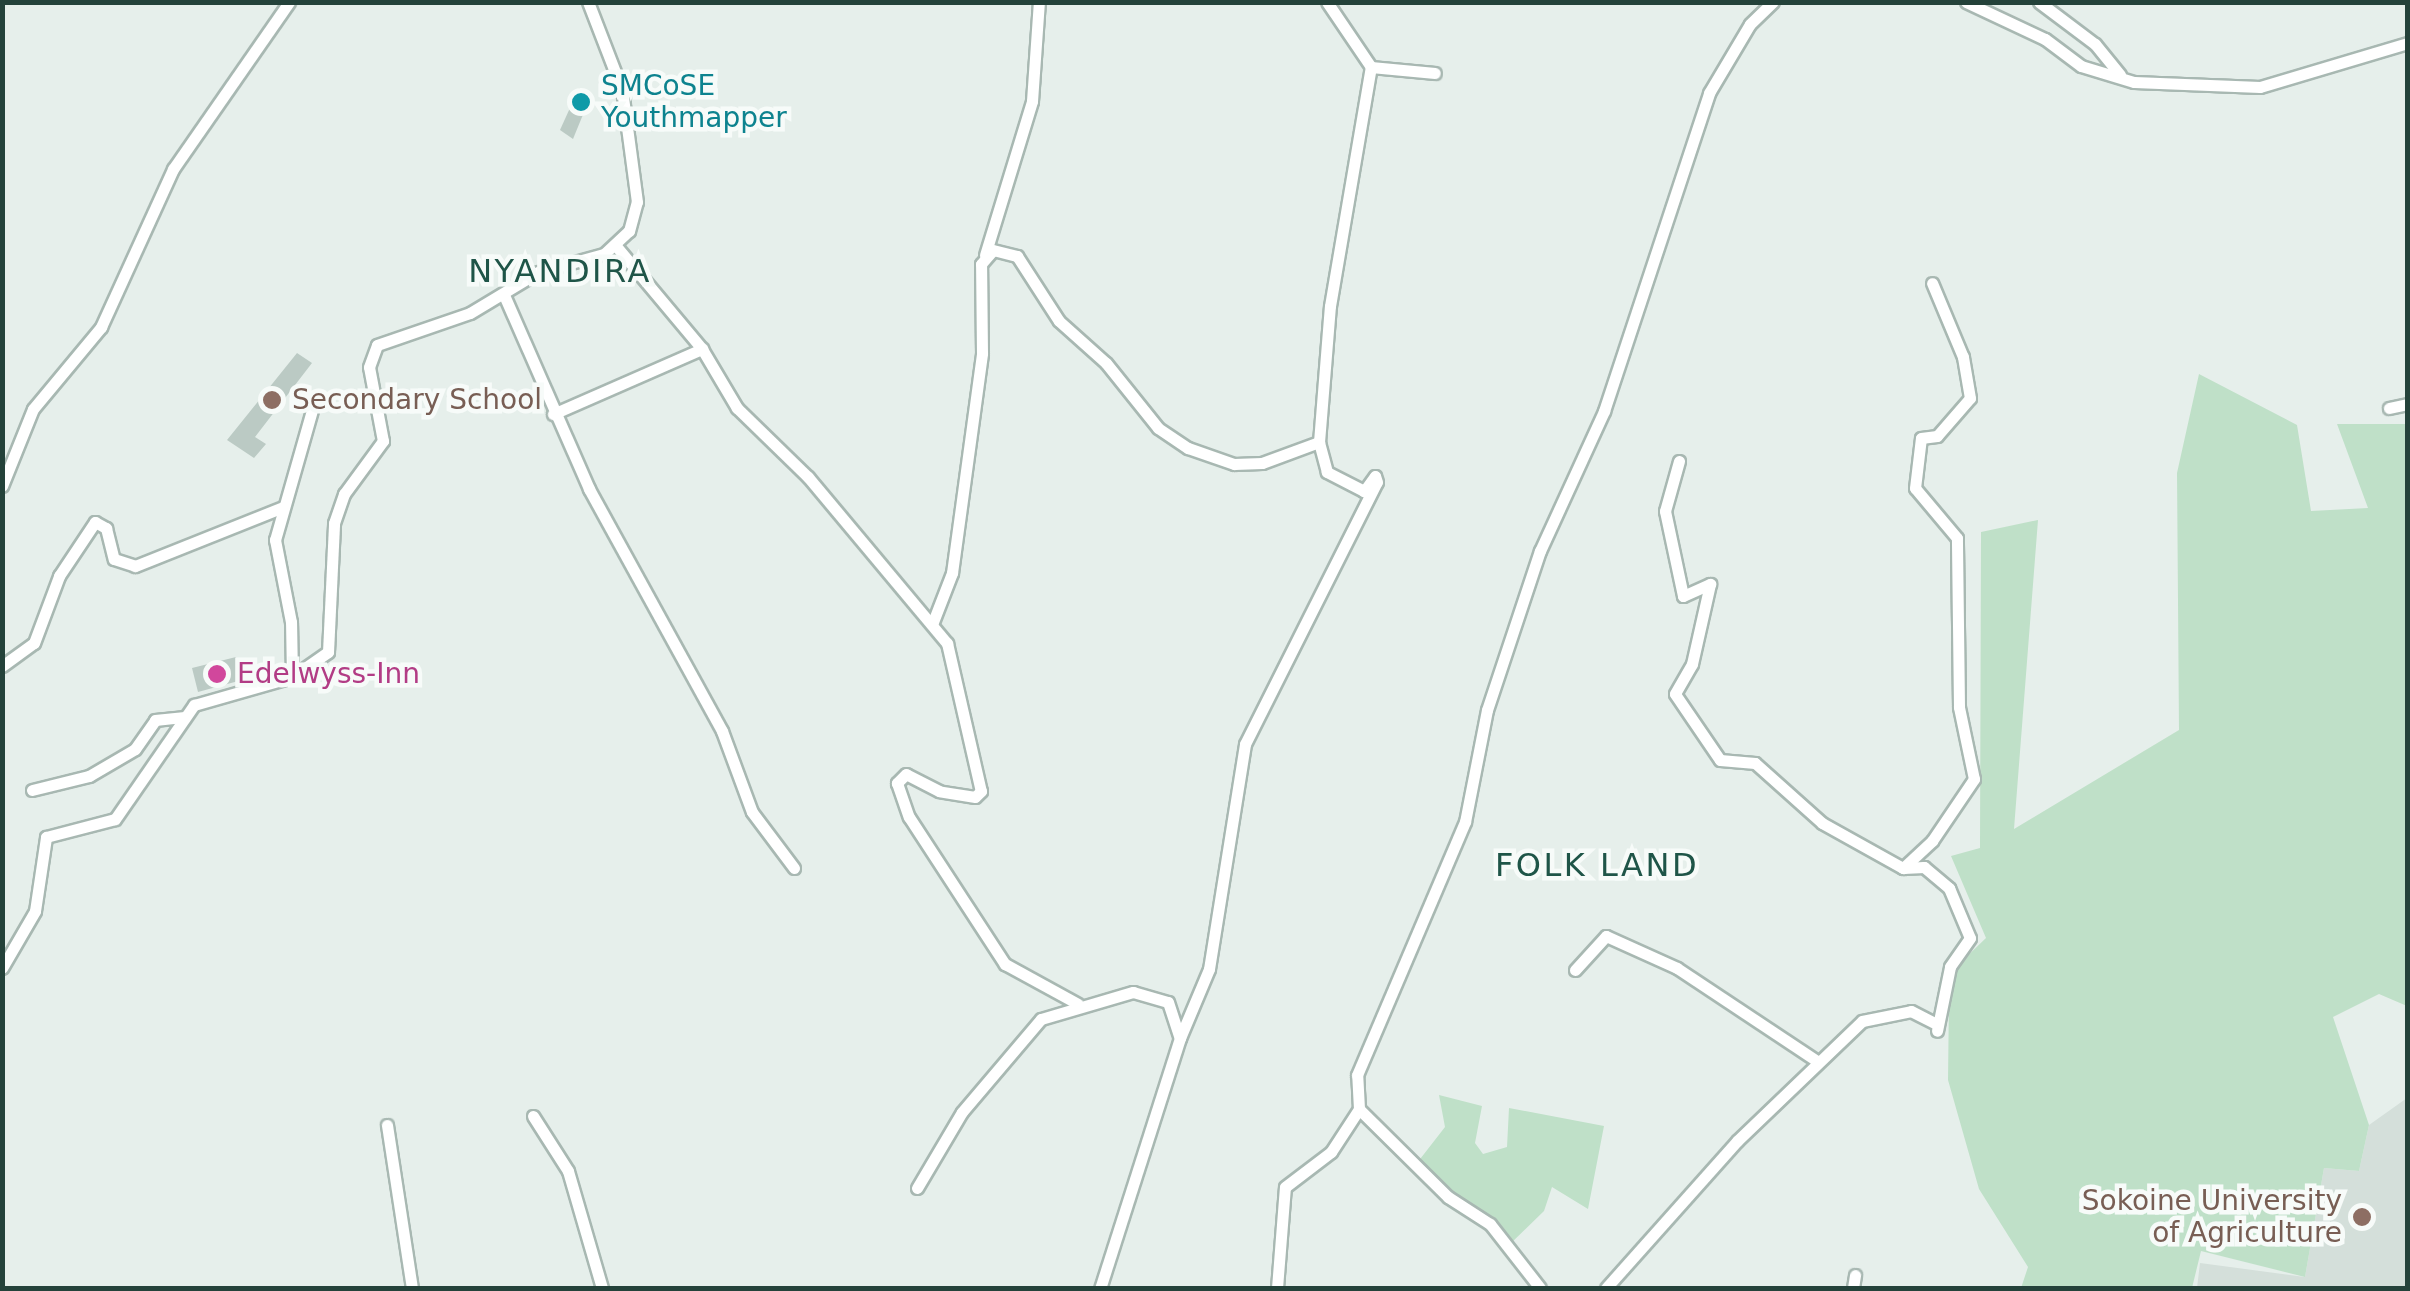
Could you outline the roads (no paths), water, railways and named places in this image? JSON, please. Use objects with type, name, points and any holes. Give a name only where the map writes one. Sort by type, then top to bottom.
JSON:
[{"type":"street","points":[[2,486],[34,409],[102,327],[173,169],[289,2]]},
{"type":"street","points":[[2,968],[36,911],[46,837],[115,819],[185,717],[206,698],[292,676],[328,652],[334,524],[344,494],[383,441],[369,355],[504,295],[538,272],[616,246],[636,215],[636,188],[622,90],[588,2]]},
{"type":"street","points":[[934,622],[952,573],[963,502],[985,255],[1032,101],[1039,2]]},
{"type":"street","points":[[1100,1288],[1180,1038],[1208,969],[1245,744],[1316,597],[1374,500],[1375,476],[1364,491],[1358,481],[1327,472],[1319,442],[1330,306],[1371,67],[1327,2]]},
{"type":"street","points":[[1276,1288],[1285,1186],[1331,1152],[1359,1109],[1360,1066],[1465,822],[1487,710],[1540,551],[1604,411],[1689,148],[1728,56],[1773,2]]},
{"type":"street","points":[[1966,2],[2081,66],[2121,76],[2260,87],[2408,43]]},
{"type":"street","points":[[2039,2],[2096,44],[2121,76]]},
{"type":"street","points":[[1371,67],[1435,73]]},
{"type":"street","points":[[616,246],[702,349],[736,408],[934,622],[947,643],[981,791],[975,797],[939,791],[902,773],[897,784],[910,818],[1006,964],[1078,1004]]},
{"type":"street","points":[[985,255],[1017,256],[1059,321],[1106,362],[1158,428],[1188,448],[1234,464],[1262,463],[1319,442]]},
{"type":"street","points":[[1903,868],[1932,842],[1974,779],[1959,707],[1956,538],[1916,488],[1921,438],[1937,436],[1970,398],[1963,357],[1932,283]]},
{"type":"street","points":[[504,295],[553,414],[670,646],[722,731],[752,812],[794,868]]},
{"type":"street","points":[[553,414],[702,349]]},
{"type":"street","points":[[2389,408],[2408,404]]},
{"type":"street","points":[[292,676],[291,622],[275,564],[283,507],[312,410]]},
{"type":"street","points":[[1606,1288],[1817,1060],[1877,1016],[1911,1011],[1937,1028],[1950,967],[1970,938],[1948,888],[1924,867],[1903,868],[1822,823],[1755,764],[1720,760],[1692,727],[1675,694],[1692,664],[1710,584],[1684,596],[1665,511],[1679,461]]},
{"type":"street","points":[[2,666],[34,643],[59,576],[95,522],[106,528],[114,560],[135,566],[283,507]]},
{"type":"street","points":[[32,790],[89,776],[134,749],[155,720],[185,717]]},
{"type":"street","points":[[1575,970],[1606,936],[1738,1005],[1817,1060]]},
{"type":"street","points":[[918,1188],[944,1136],[1027,1029],[1078,1004],[1146,993],[1177,1014],[1180,1038]]},
{"type":"street","points":[[1359,1109],[1448,1197],[1490,1224],[1540,1288]]},
{"type":"street","points":[[533,1116],[568,1171],[602,1288]]},
{"type":"street","points":[[387,1125],[412,1288]]},
{"type":"place","name":"SMCoSE Youthmapper","points":[[581,102]]},
{"type":"place","name":"Secondary School","points":[[272,400]]},
{"type":"place","name":"Edelwyss-Inn","points":[[217,674]]},
{"type":"place","name":"Sokoine University of Agriculture","points":[[2362,1217]]},
{"type":"district","name":"NYANDIRA","points":[[560,271]]},
{"type":"district","name":"FOLK LAND","points":[[1597,865]]}]
